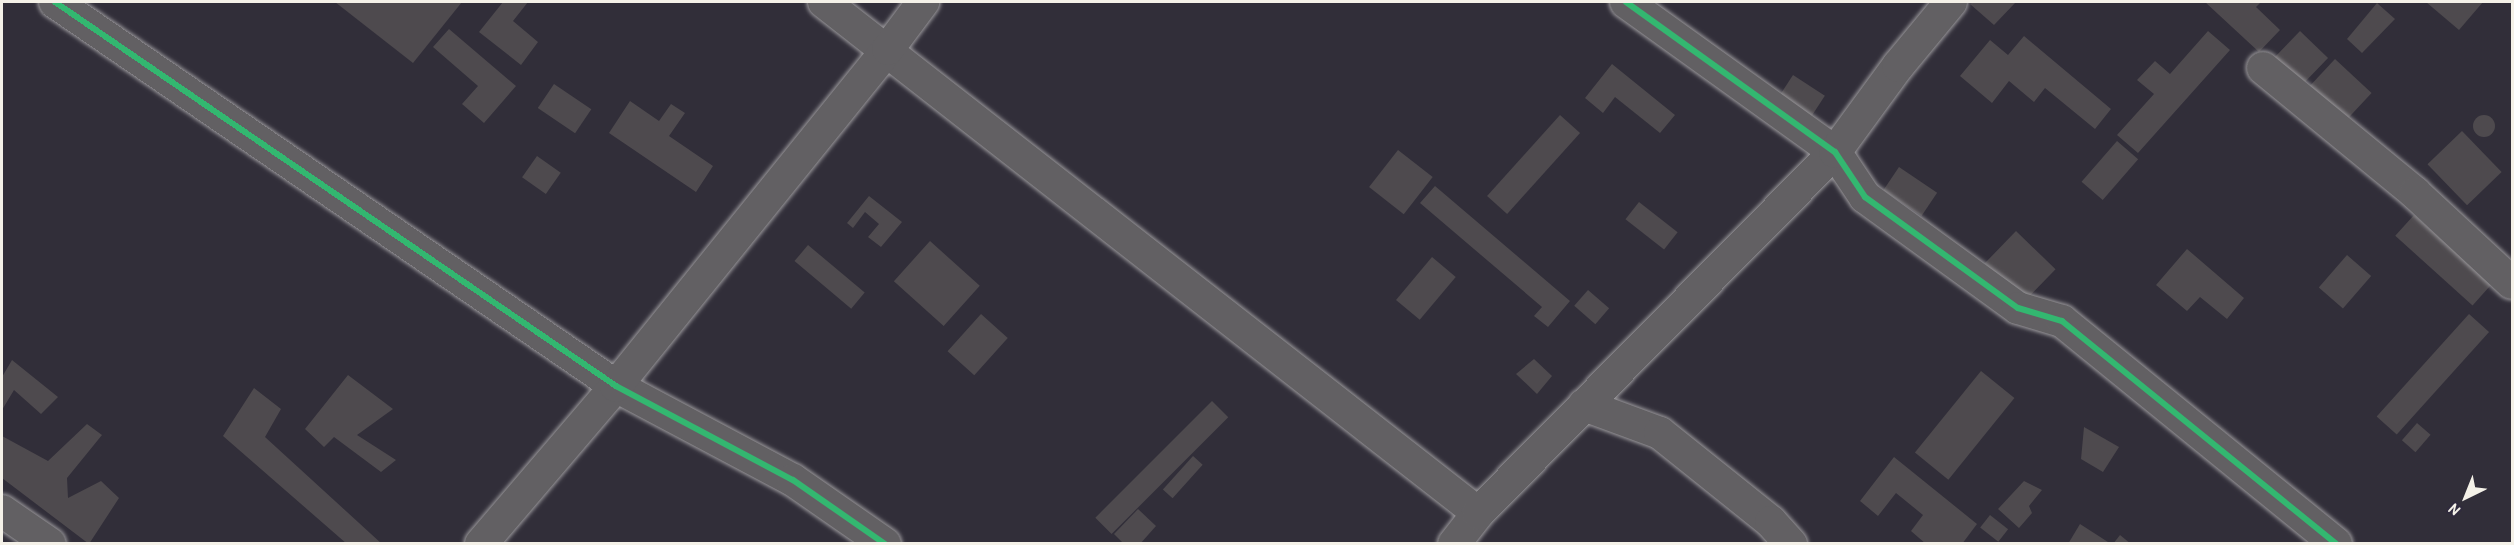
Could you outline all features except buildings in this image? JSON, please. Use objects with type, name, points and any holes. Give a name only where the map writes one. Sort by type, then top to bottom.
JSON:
[{"type":"street","points":[[55,2],[616,386],[793,480],[885,543]]},
{"type":"street","points":[[824,2],[888,49],[1479,513]]},
{"type":"street","points":[[481,543],[616,386],[888,49],[923,2]]},
{"type":"street","points":[[1626,2],[1835,152],[1865,196],[2018,308],[2062,321],[2336,543]]},
{"type":"street","points":[[1454,543],[1479,513],[1584,405],[1835,152],[1898,66],[1951,2]]},
{"type":"street","points":[[2263,68],[2415,193],[2512,283]]},
{"type":"street","points":[[1584,405],[1660,433],[1771,522],[1791,543]]},
{"type":"street","points":[[2,511],[50,543]]},
{"type":"cycle path","points":[[55,2],[616,386],[793,480],[885,544]]},
{"type":"cycle path","points":[[1626,2],[1835,152],[1865,197],[2018,308],[2062,321],[2336,544]]}]
